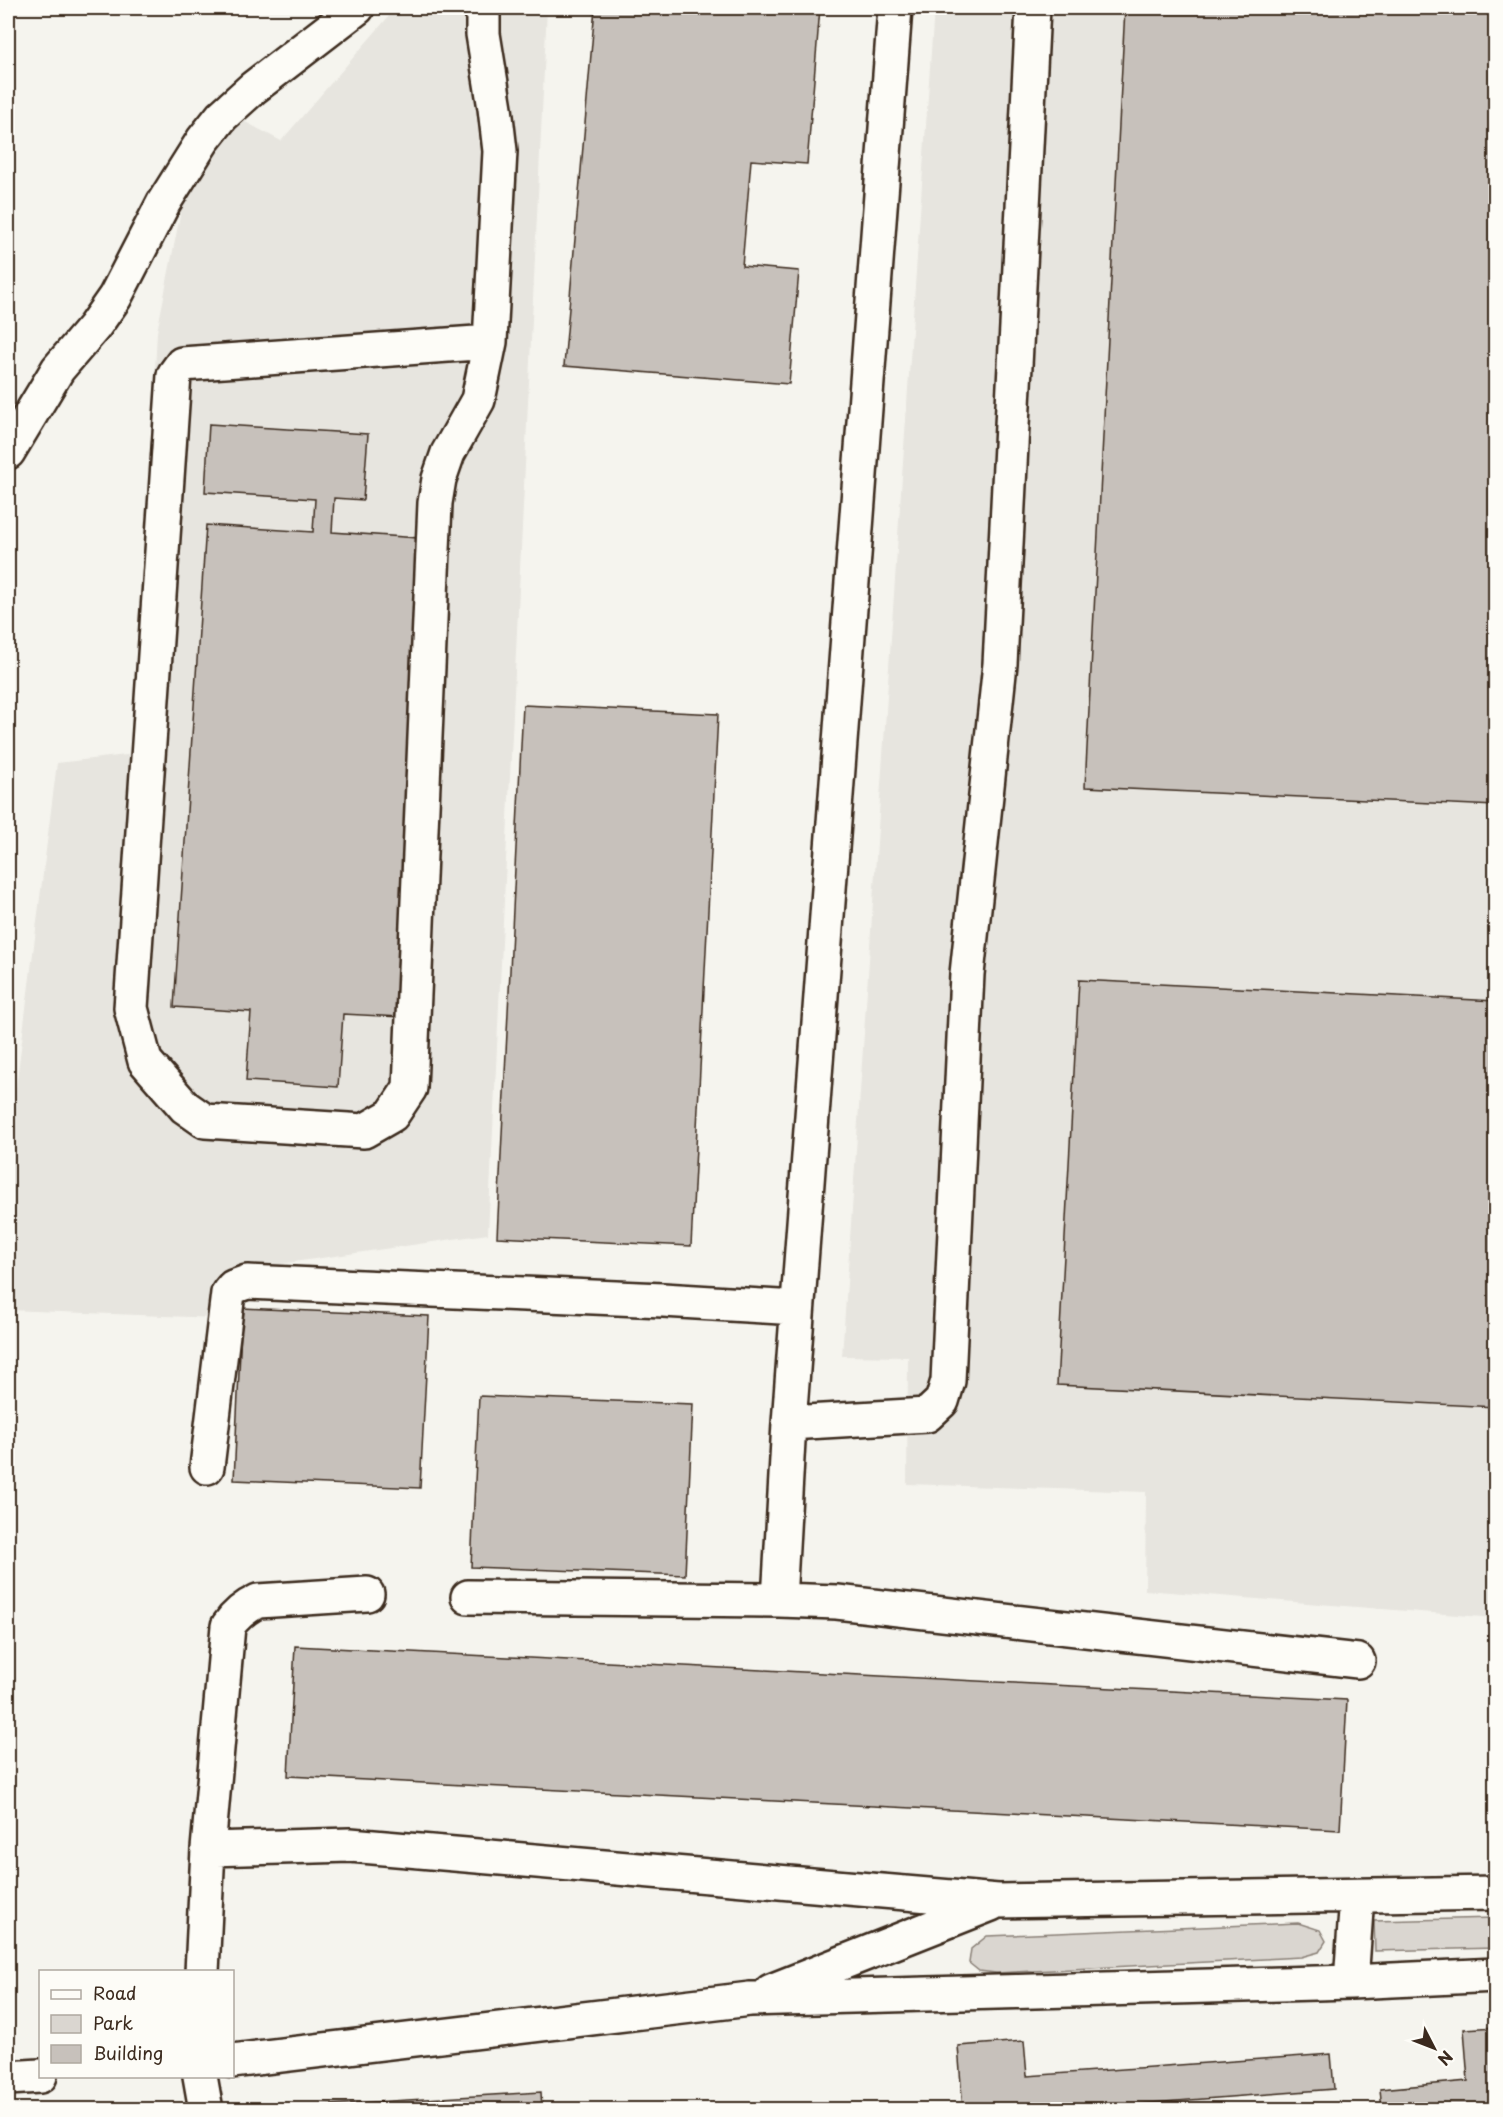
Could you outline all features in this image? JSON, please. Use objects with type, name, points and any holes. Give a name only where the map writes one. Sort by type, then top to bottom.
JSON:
[{"type":"lane","points":[[8,452],[58,369],[94,327],[115,297],[164,202],[203,140],[222,116],[253,88],[357,8]]},
{"type":"lane","points":[[483,8],[483,34],[500,151],[490,342],[478,400],[448,453],[439,479],[435,503],[410,1088],[392,1115],[364,1131],[204,1121],[185,1107],[146,1061],[131,1008],[174,375],[182,364],[490,342]]},
{"type":"lane","points":[[779,1600],[797,1308],[895,8]]},
{"type":"lane","points":[[789,1423],[927,1415],[942,1401],[948,1381],[967,974],[1000,664],[1033,8]]},
{"type":"lane","points":[[207,1467],[228,1293],[238,1284],[248,1282],[331,1285],[797,1308]]},
{"type":"lane","points":[[202,1970],[208,1849],[228,1626],[242,1610],[258,1601],[366,1594]]},
{"type":"lane","points":[[468,1597],[837,1602],[1358,1662]]},
{"type":"lane","points":[[208,1849],[350,1845],[998,1901],[1496,1893]]},
{"type":"lane","points":[[1351,1982],[1357,1896]]},
{"type":"lane","points":[[750,1999],[998,1901]]},
{"type":"lane","points":[[234,2061],[750,1999],[1351,1982],[1496,1975]]},
{"type":"lane","points":[[8,2078],[39,2076]]},
{"type":"lane","points":[[200,2078],[206,2109]]},
{"type":"shaded area","points":[[396,8],[547,8],[488,1234],[218,1273],[216,1318],[8,1310],[8,1151],[57,763],[135,754],[157,332],[183,200],[240,119],[281,141]]},
{"type":"shaded area","points":[[934,8],[1495,8],[1495,1618],[1145,1590],[1146,1492],[907,1484],[908,1357],[842,1356]]},
{"type":"green space","points":[[1495,1918],[1495,1948],[1375,1951],[1374,1921]]},
{"type":"green space","points":[[1298,1923],[1320,1930],[1326,1941],[1319,1952],[1301,1957],[996,1973],[979,1971],[969,1963],[971,1949],[987,1936]]},
{"type":"building","points":[[595,8],[820,8],[807,164],[751,160],[742,266],[799,271],[789,384],[564,366]]},
{"type":"building","points":[[1125,8],[1496,8],[1496,806],[1085,787]]},
{"type":"building","points":[[209,424],[368,434],[363,500],[334,498],[332,532],[433,539],[401,1017],[343,1014],[338,1087],[246,1081],[251,1012],[174,1007],[206,525],[313,532],[315,499],[205,492]]},
{"type":"building","points":[[523,705],[718,714],[691,1246],[497,1237]]},
{"type":"building","points":[[1079,980],[1496,1001],[1496,1407],[1057,1385]]},
{"type":"building","points":[[242,1308],[429,1316],[420,1488],[234,1480]]},
{"type":"building","points":[[479,1396],[693,1404],[685,1575],[471,1567]]},
{"type":"building","points":[[295,1646],[1347,1700],[1340,1830],[288,1776]]},
{"type":"building","points":[[1496,2027],[1496,2110],[1382,2110],[1380,2089],[1468,2081],[1464,2029]]},
{"type":"building","points":[[1024,2041],[1027,2076],[1331,2054],[1334,2089],[1059,2110],[963,2110],[958,2046]]},
{"type":"building","points":[[541,2092],[542,2110],[257,2110],[257,2109]]}]
